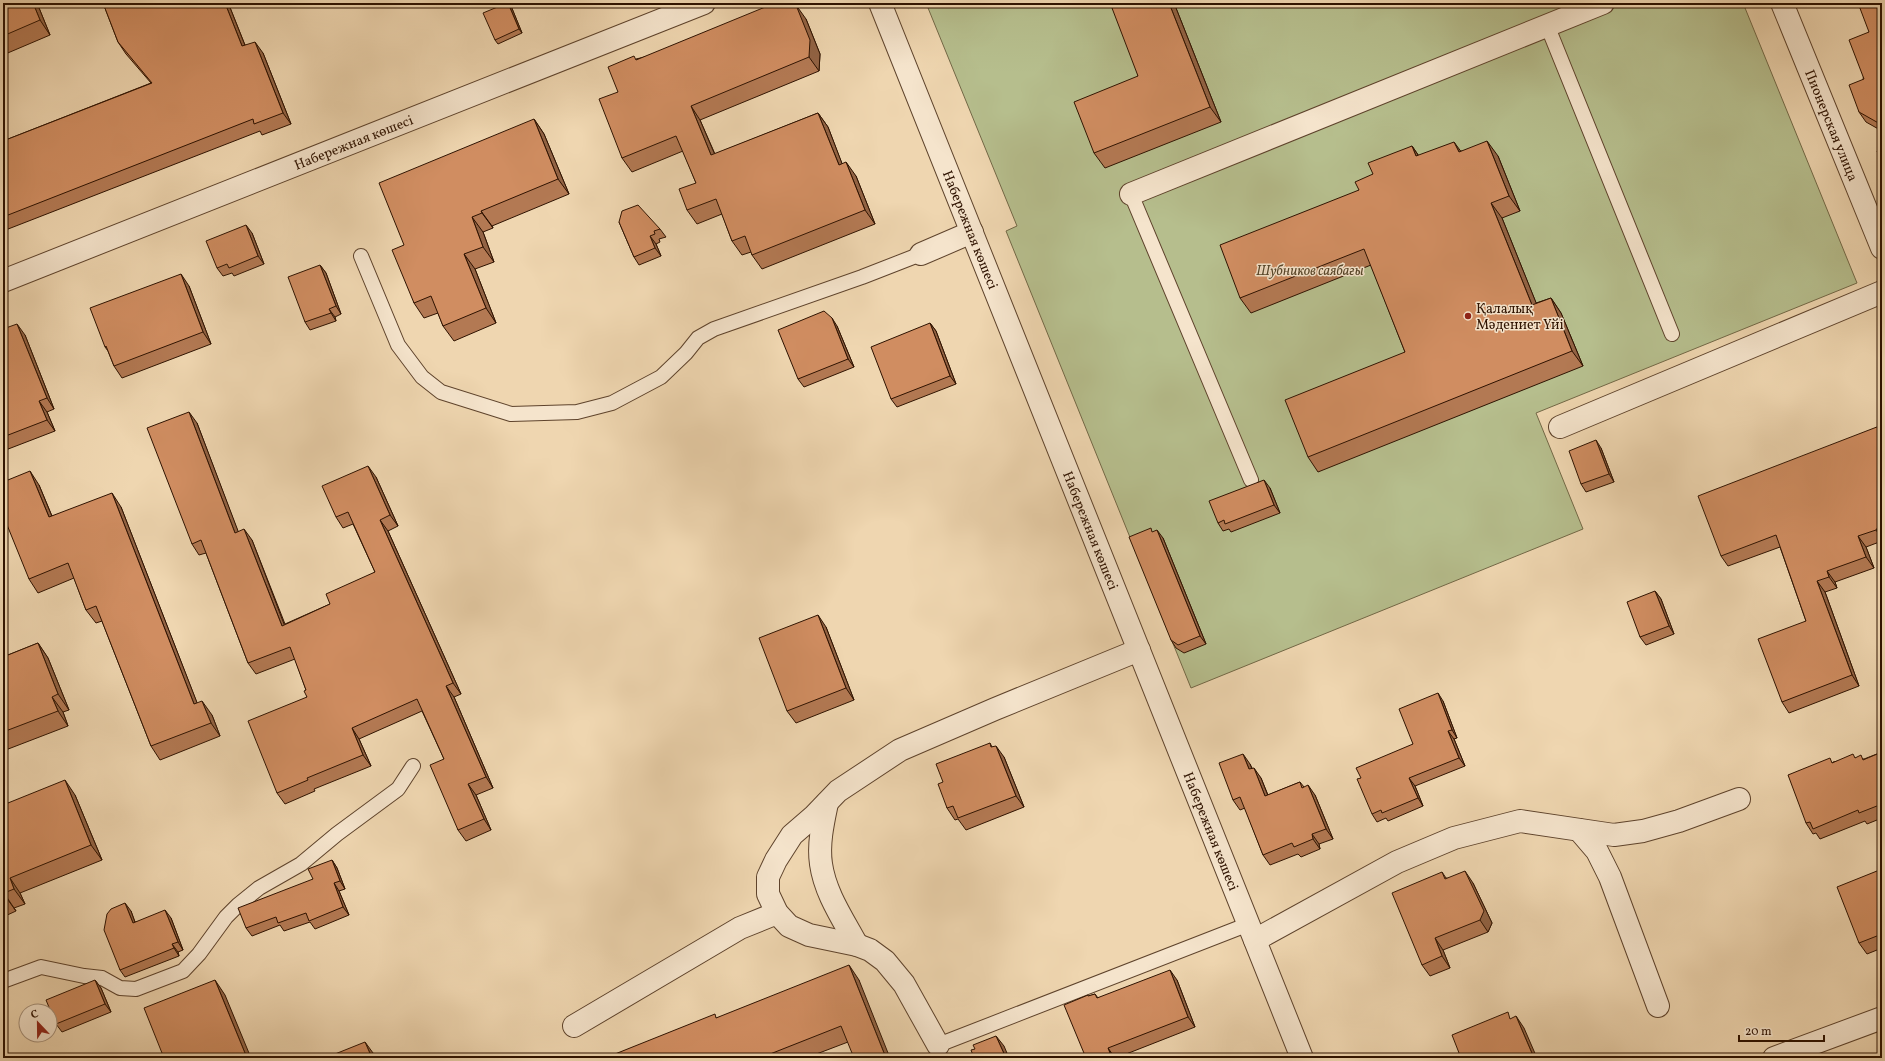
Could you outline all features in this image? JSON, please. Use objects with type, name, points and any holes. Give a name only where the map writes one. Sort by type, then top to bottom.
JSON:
[{"type":"street","name":"Набережная көшесі","points":[[3,281],[704,3]]},
{"type":"street","name":"Набережная көшесі","points":[[880,3],[1302,1058]]},
{"type":"street","points":[[1131,194],[1603,3]]},
{"type":"street","name":"Пионерская улица","points":[[1782,3],[1882,248]]},
{"type":"street","points":[[921,254],[972,232]]},
{"type":"street","points":[[1560,427],[1882,292]]},
{"type":"street","points":[[938,1045],[904,984],[885,961],[870,950],[856,945],[810,935],[789,926],[777,913],[768,894],[768,878],[776,860],[792,835],[838,791],[900,750],[1139,650]]},
{"type":"street","points":[[1252,932],[1397,862],[1454,838],[1520,820],[1614,835],[1643,831],[1679,821],[1739,799]]},
{"type":"street","points":[[827,803],[821,837],[820,863],[834,903],[856,945]]},
{"type":"street","points":[[1579,830],[1597,851],[1610,877],[1658,1006]]},
{"type":"street","points":[[574,1026],[740,928],[777,913]]},
{"type":"street","points":[[1774,1058],[1882,1018]]},
{"type":"lane","points":[[1547,25],[1672,334]]},
{"type":"lane","points":[[1131,194],[1250,480]]},
{"type":"lane","points":[[361,256],[398,345],[422,376],[440,392],[511,414],[548,414],[577,412],[612,404],[661,377],[686,353],[698,338],[714,329],[862,277],[921,254]]},
{"type":"lane","points":[[3,982],[41,967],[84,976],[102,978],[120,988],[136,989],[183,971],[199,954],[238,904],[259,888],[301,864],[337,834],[398,789],[413,766]]},
{"type":"lane","points":[[938,1045],[1252,932]]},
{"type":"green space","name":"Шубников саябағы","points":[[926,3],[1743,3],[1857,283],[1536,413],[1583,529],[1191,688],[1006,231],[1017,226]]},
{"type":"building","points":[[3,3],[33,3],[40,20],[3,36]]},
{"type":"building","points":[[103,3],[225,3],[242,46],[255,42],[283,113],[254,124],[253,119],[3,217],[3,141],[152,83],[118,42]]},
{"type":"building","points":[[507,3],[519,29],[495,40],[483,13]]},
{"type":"building","points":[[775,3],[793,3],[796,5],[810,40],[809,57],[691,106],[711,155],[818,113],[839,165],[846,162],[865,210],[752,255],[745,236],[732,241],[716,199],[687,210],[679,189],[696,183],[676,136],[622,158],[599,99],[618,92],[608,67],[634,56],[636,60]]},
{"type":"building","points":[[1125,3],[1169,3],[1210,107],[1094,153],[1074,102],[1138,76],[1112,8]]},
{"type":"building","points":[[1858,3],[1882,3],[1882,125],[1859,112],[1849,85],[1864,79],[1849,40],[1869,32]]},
{"type":"building","points":[[534,119],[558,179],[481,211],[482,213],[472,217],[483,247],[464,254],[486,308],[443,326],[431,296],[414,303],[392,250],[404,245],[379,183]]},
{"type":"building","name":"Қалалық Мәдениет Үйі","points":[[1487,141],[1509,196],[1491,203],[1532,305],[1551,298],[1572,351],[1308,457],[1285,400],[1405,352],[1364,249],[1240,298],[1220,245],[1359,190],[1355,182],[1373,174],[1368,163],[1412,146],[1416,156],[1454,142],[1459,152]]},
{"type":"building","points":[[1882,149],[1882,163],[1877,151]]},
{"type":"building","points":[[638,205],[660,229],[654,231],[655,234],[650,236],[655,248],[634,257],[619,222],[622,211]]},
{"type":"building","points":[[246,225],[258,256],[229,268],[227,264],[217,268],[206,241]]},
{"type":"building","points":[[320,265],[336,306],[329,309],[331,313],[305,322],[288,277]]},
{"type":"building","points":[[181,274],[203,332],[114,366],[90,308]]},
{"type":"building","points":[[824,311],[832,318],[848,359],[798,379],[778,330]]},
{"type":"building","points":[[930,323],[950,376],[891,399],[871,347]]},
{"type":"building","points":[[17,324],[47,398],[39,401],[47,420],[3,437],[3,329]]},
{"type":"building","points":[[189,412],[235,533],[244,529],[282,626],[330,604],[326,594],[375,572],[348,512],[336,517],[322,486],[368,466],[390,515],[380,520],[453,683],[446,686],[486,777],[468,784],[484,819],[458,830],[430,765],[444,759],[417,699],[352,728],[363,755],[307,778],[308,780],[277,793],[248,721],[307,697],[304,691],[306,690],[290,647],[248,663],[201,540],[192,544],[147,428]]},
{"type":"building","points":[[1882,425],[1882,523],[1876,530],[1858,536],[1866,557],[1827,571],[1829,577],[1817,581],[1852,675],[1782,702],[1758,639],[1806,621],[1776,535],[1721,556],[1698,496]]},
{"type":"building","points":[[1596,440],[1609,474],[1581,484],[1569,451]]},
{"type":"building","points":[[30,471],[49,517],[112,493],[194,704],[202,701],[211,723],[151,746],[96,606],[86,610],[68,563],[29,579],[3,515],[3,482]]},
{"type":"building","points":[[1264,480],[1274,505],[1225,524],[1224,520],[1218,523],[1209,501]]},
{"type":"building","points":[[1151,528],[1152,532],[1157,530],[1200,636],[1178,645],[1171,640],[1129,537]]},
{"type":"building","points":[[1655,591],[1669,626],[1640,637],[1627,602]]},
{"type":"building","points":[[818,615],[846,688],[787,711],[759,638]]},
{"type":"building","points":[[38,643],[58,694],[52,697],[58,711],[3,732],[3,657]]},
{"type":"building","points":[[1438,693],[1452,730],[1448,731],[1459,758],[1409,778],[1418,798],[1382,813],[1381,810],[1372,814],[1357,779],[1361,778],[1356,768],[1413,744],[1399,709]]},
{"type":"building","points":[[990,743],[991,747],[996,746],[1016,796],[958,818],[953,806],[947,808],[938,784],[943,782],[936,764]]},
{"type":"building","points":[[1882,752],[1882,804],[1859,813],[1858,810],[1813,829],[1810,822],[1806,823],[1788,775],[1830,758],[1832,763],[1853,754],[1855,758],[1861,755],[1863,760]]},
{"type":"building","points":[[1243,754],[1249,769],[1254,768],[1265,796],[1300,782],[1302,788],[1308,785],[1326,829],[1312,834],[1313,839],[1294,847],[1292,843],[1263,855],[1240,797],[1233,800],[1219,763]]},
{"type":"building","points":[[65,780],[91,845],[10,878],[14,889],[4,893],[5,896],[3,897],[3,805]]},
{"type":"building","points":[[332,860],[340,881],[334,883],[343,907],[309,921],[306,913],[278,923],[276,917],[246,928],[238,908],[313,879],[308,869]]},
{"type":"building","points":[[1882,869],[1882,934],[1859,943],[1837,887]]},
{"type":"building","points":[[1465,871],[1484,911],[1480,920],[1435,938],[1442,956],[1422,965],[1392,893],[1442,872],[1445,879]]},
{"type":"building","points":[[125,903],[133,923],[165,910],[178,942],[172,944],[174,948],[120,970],[104,930],[107,914],[111,909]]},
{"type":"building","points":[[849,965],[886,1058],[854,1058],[841,1026],[760,1058],[605,1058],[715,1014],[716,1018]]},
{"type":"building","points":[[1170,970],[1188,1017],[1108,1048],[1112,1058],[1086,1058],[1064,1005],[1088,995],[1095,994],[1097,998]]},
{"type":"building","points":[[95,980],[105,1004],[58,1023],[58,1003],[47,1003],[46,1000]]},
{"type":"building","points":[[215,980],[247,1058],[164,1058],[144,1008]]},
{"type":"building","points":[[1508,1012],[1510,1019],[1516,1016],[1534,1058],[1461,1058],[1452,1035]]},
{"type":"building","points":[[996,1036],[1006,1058],[974,1058],[971,1050],[975,1049],[973,1045]]},
{"type":"building","points":[[365,1042],[372,1058],[325,1058]]},
{"type":"place","name":"Қалалық Мәдениет Үйі","points":[[1468,316]]}]
